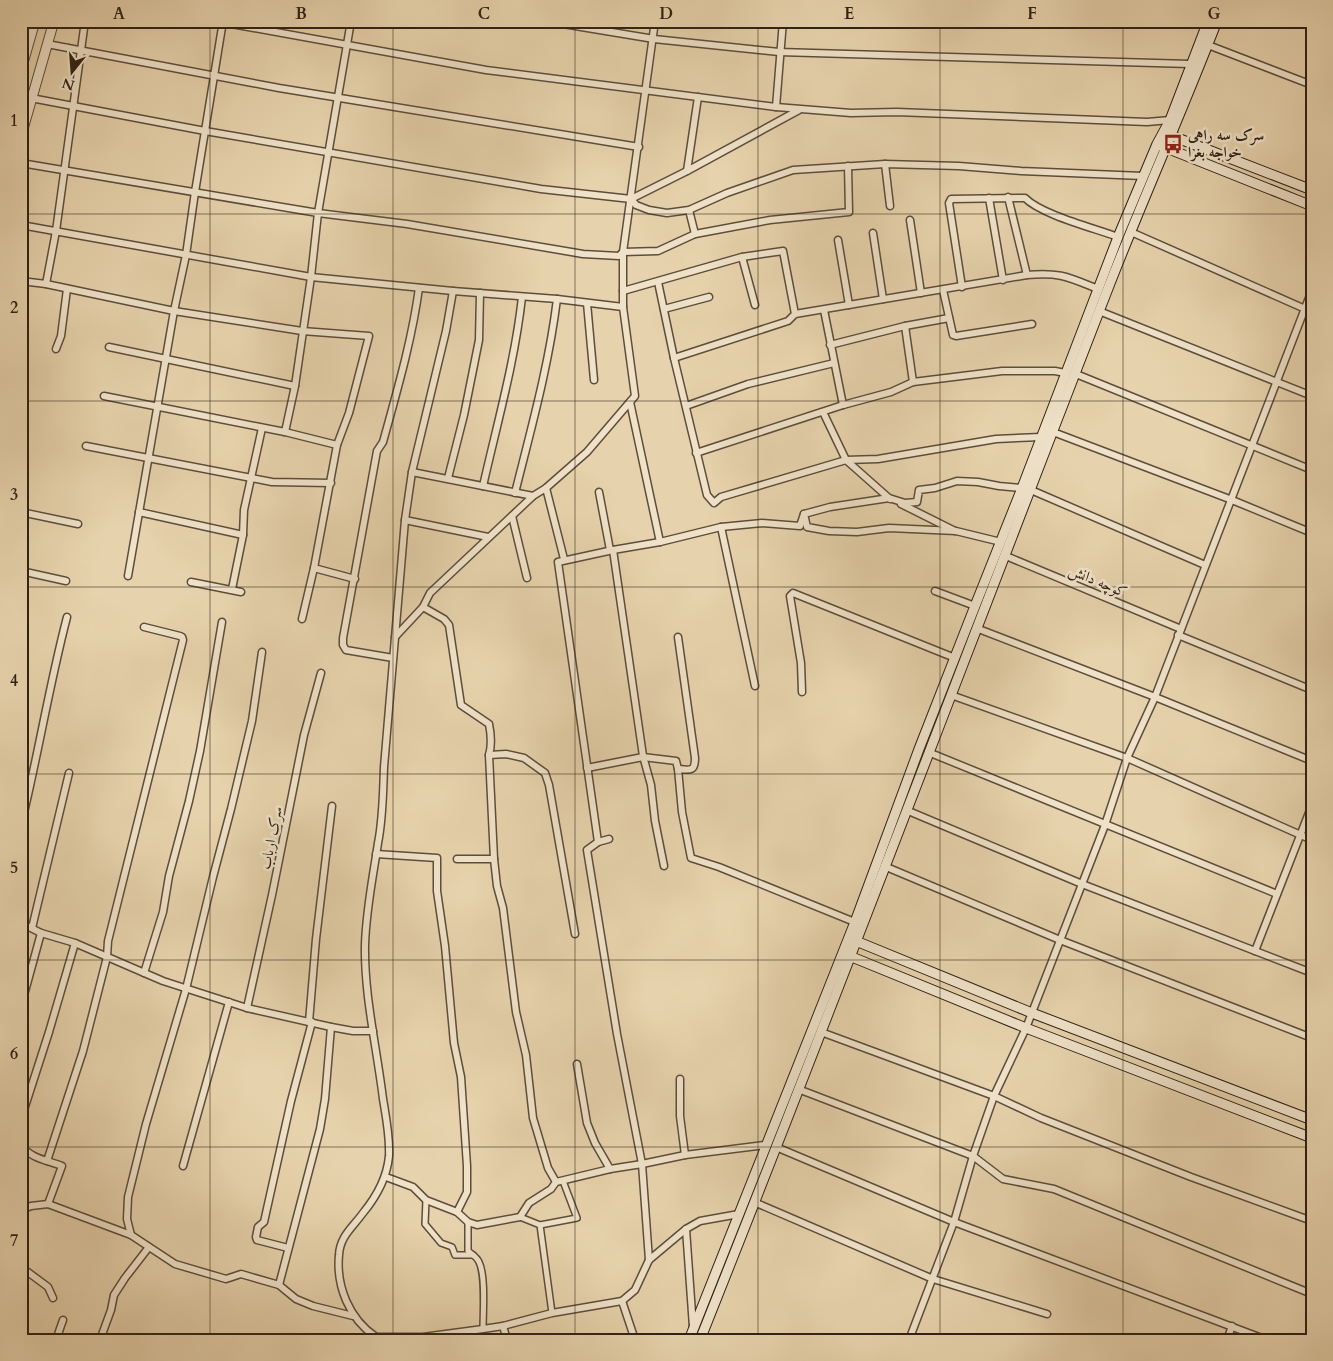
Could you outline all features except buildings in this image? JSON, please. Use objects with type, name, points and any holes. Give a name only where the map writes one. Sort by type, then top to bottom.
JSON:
[{"type":"main road","points":[[21,70],[25,41],[35,21]]},
{"type":"main road","points":[[21,136],[54,21]]},
{"type":"main road","points":[[1167,134],[1170,120],[1190,64],[1208,21]]},
{"type":"main road","points":[[858,923],[884,866],[976,628],[1006,556],[1042,437],[1142,176],[1167,134],[1217,21]]},
{"type":"main road","points":[[1167,134],[1312,190]]},
{"type":"main road","points":[[1160,146],[1312,206]]},
{"type":"main road","points":[[691,1337],[765,1145],[846,955],[975,606],[1001,542],[1053,432],[1099,311],[1132,232],[1160,146]]},
{"type":"main road","points":[[852,939],[1032,1013],[1312,1120]]},
{"type":"main road","points":[[846,955],[1026,1028],[1312,1138]]},
{"type":"main road","points":[[700,1340],[822,1032],[846,955]]},
{"type":"main road","points":[[696,1320],[706,1325]]},
{"type":"street","points":[[46,284],[56,231],[85,21]]},
{"type":"street","points":[[285,432],[311,277],[318,213],[330,153],[351,21]]},
{"type":"street","points":[[545,21],[654,39],[779,52],[1190,64]]},
{"type":"street","points":[[395,637],[423,607],[430,593],[533,496],[546,488],[587,452],[635,396],[623,307],[623,252],[655,21]]},
{"type":"street","points":[[776,107],[783,21]]},
{"type":"street","points":[[128,576],[156,407],[186,255],[214,77],[220,22],[486,70],[799,110],[1147,122],[1170,120]]},
{"type":"street","points":[[47,44],[214,77],[639,147]]},
{"type":"street","points":[[1208,44],[1312,86]]},
{"type":"street","points":[[687,171],[698,97]]},
{"type":"street","points":[[31,98],[204,131],[541,189],[631,199],[799,110]]},
{"type":"street","points":[[21,163],[318,213],[416,226],[583,254],[619,256],[623,252],[658,251],[695,234],[770,220],[849,212],[848,166]]},
{"type":"street","points":[[631,199],[636,205],[667,214],[689,210],[727,193],[793,170],[885,164],[959,166],[1021,172],[1142,176]]},
{"type":"street","points":[[885,164],[890,206]]},
{"type":"street","points":[[1008,197],[1027,275]]},
{"type":"street","points":[[989,198],[1003,280]]},
{"type":"street","points":[[962,287],[949,200],[1025,198],[1030,204],[1118,237]]},
{"type":"street","points":[[689,210],[695,234]]},
{"type":"street","points":[[910,220],[921,293]]},
{"type":"street","points":[[21,225],[311,277],[557,299],[623,307]]},
{"type":"street","points":[[1132,232],[1312,312]]},
{"type":"street","points":[[874,233],[883,299]]},
{"type":"street","points":[[838,240],[849,305]]},
{"type":"street","points":[[623,291],[742,257],[783,251],[795,314]]},
{"type":"street","points":[[742,257],[755,305]]},
{"type":"street","points":[[674,358],[788,321],[795,314],[1027,275],[1062,274],[1098,289]]},
{"type":"street","points":[[21,281],[46,284],[174,311],[302,331],[369,336],[349,412],[337,445],[332,483],[302,619]]},
{"type":"street","points":[[658,282],[696,453],[707,495],[714,502],[721,497],[846,460],[878,459],[996,439],[1042,437]]},
{"type":"street","points":[[394,658],[346,650],[343,644],[377,451],[383,442],[402,371],[414,324],[419,288]]},
{"type":"street","points":[[56,349],[60,336],[67,289]]},
{"type":"street","points":[[943,290],[952,334],[956,336],[1032,324]]},
{"type":"street","points":[[909,1340],[954,1222],[973,1156],[994,1096],[1032,1013],[1105,825],[1128,758],[1155,697],[1312,290]]},
{"type":"street","points":[[453,291],[446,331],[412,472],[404,520],[384,768],[383,802],[371,880],[365,945],[373,1031],[387,1125],[389,1155],[386,1177],[375,1198],[346,1231],[338,1254],[346,1303],[353,1316],[375,1338],[423,1337],[483,1329],[503,1326],[552,1313],[622,1301],[635,1290],[649,1260],[686,1229],[700,1221],[739,1214]]},
{"type":"street","points":[[448,478],[464,415],[479,340],[480,293]]},
{"type":"street","points":[[664,309],[709,296]]},
{"type":"street","points":[[483,486],[512,364],[519,328],[522,297]]},
{"type":"street","points":[[515,493],[542,386],[557,299]]},
{"type":"street","points":[[588,303],[594,380]]},
{"type":"street","points":[[824,310],[843,405]]},
{"type":"street","points":[[1099,311],[1312,396]]},
{"type":"street","points":[[830,345],[905,326],[949,318]]},
{"type":"street","points":[[905,326],[913,382]]},
{"type":"street","points":[[109,347],[294,386]]},
{"type":"street","points":[[686,406],[748,384],[834,363]]},
{"type":"street","points":[[696,453],[843,405],[891,392],[913,382],[1002,371],[1054,371],[1065,373]]},
{"type":"street","points":[[1076,374],[1312,470]]},
{"type":"street","points":[[104,396],[285,432],[337,445]]},
{"type":"street","points":[[630,402],[660,542]]},
{"type":"street","points":[[823,412],[846,460],[889,498],[956,531]]},
{"type":"street","points":[[232,589],[243,535],[244,510],[262,428]]},
{"type":"street","points":[[1053,432],[1232,500],[1312,533]]},
{"type":"street","points":[[86,446],[252,479],[272,482],[332,483]]},
{"type":"street","points":[[412,472],[533,496]]},
{"type":"street","points":[[804,514],[830,507],[889,498],[905,503],[917,502],[919,490],[935,488],[957,481],[978,482],[1027,489],[1205,565]]},
{"type":"street","points":[[546,488],[564,560]]},
{"type":"street","points":[[599,492],[611,550],[644,757],[651,785],[655,822],[664,866]]},
{"type":"street","points":[[21,512],[78,524]]},
{"type":"street","points":[[139,512],[243,535]]},
{"type":"street","points":[[598,842],[558,562],[611,550],[660,542],[721,527],[762,522],[800,526],[804,514]]},
{"type":"street","points":[[804,514],[807,527],[829,531],[857,532],[889,528],[956,531],[1001,542]]},
{"type":"street","points":[[512,516],[527,578]]},
{"type":"street","points":[[404,520],[488,537]]},
{"type":"street","points":[[721,527],[756,686]]},
{"type":"street","name":"کوچه دانش","points":[[1006,556],[1312,690]]},
{"type":"street","points":[[314,568],[355,579]]},
{"type":"street","points":[[21,571],[66,581]]},
{"type":"street","points":[[191,582],[241,592]]},
{"type":"street","points":[[935,591],[975,606]]},
{"type":"street","points":[[802,692],[801,663],[790,596],[793,593],[955,658]]},
{"type":"street","points":[[423,607],[444,619],[449,625],[461,705],[489,724],[494,859],[504,917],[516,1012],[526,1055],[533,1118],[548,1168],[556,1182]]},
{"type":"street","points":[[21,825],[67,617]]},
{"type":"street","points":[[144,973],[163,912],[169,876],[191,792],[222,622]]},
{"type":"street","points":[[47,1161],[84,1051],[107,957],[108,941],[183,640],[180,636],[144,628]]},
{"type":"street","points":[[976,628],[1155,697],[1312,762]]},
{"type":"street","points":[[678,637],[696,758],[693,769],[678,769]]},
{"type":"street","points":[[131,1235],[127,1219],[128,1197],[146,1124],[186,989],[252,722],[262,652]]},
{"type":"street","name":"سرک ارباب","points":[[248,1008],[304,735],[321,673]]},
{"type":"street","points":[[951,695],[1128,758],[1312,840]]},
{"type":"street","points":[[928,752],[1277,894]]},
{"type":"street","points":[[489,755],[506,754],[524,758],[545,773],[549,785],[575,934]]},
{"type":"street","points":[[587,768],[644,757],[676,761],[682,812],[691,858],[719,867],[858,923]]},
{"type":"street","points":[[32,928],[69,773]]},
{"type":"street","points":[[1255,951],[1312,805]]},
{"type":"street","points":[[288,1248],[257,1240],[256,1237],[258,1227],[264,1222],[310,1022],[316,939],[332,806]]},
{"type":"street","points":[[906,810],[1082,884],[1312,973]]},
{"type":"street","points":[[609,839],[598,842],[586,850],[642,1164],[649,1260]]},
{"type":"street","points":[[376,854],[437,858],[437,891],[445,946],[454,1043],[461,1077],[467,1166],[467,1192],[457,1212]]},
{"type":"street","points":[[457,859],[494,859]]},
{"type":"street","points":[[884,866],[1060,940],[1312,1038]]},
{"type":"street","points":[[21,923],[41,934],[75,943],[186,989],[248,1008],[331,1027],[353,1031],[373,1031]]},
{"type":"street","points":[[21,1006],[41,934]]},
{"type":"street","points":[[21,1119],[50,1032],[75,943]]},
{"type":"street","points":[[183,1166],[229,1002]]},
{"type":"street","points":[[279,1285],[320,1129],[325,1099],[331,1027]]},
{"type":"street","points":[[822,1032],[994,1096],[1050,1121],[1191,1177],[1312,1221]]},
{"type":"street","points":[[577,1064],[587,1123],[595,1143],[610,1169]]},
{"type":"street","points":[[680,1079],[680,1116],[684,1154]]},
{"type":"street","points":[[798,1089],[973,1156],[1003,1179],[1054,1189],[1312,1294]]},
{"type":"street","points":[[21,1145],[26,1152],[34,1157],[62,1167],[48,1204]]},
{"type":"street","points":[[520,1217],[529,1203],[551,1189],[556,1182],[684,1154],[765,1145]]},
{"type":"street","points":[[776,1147],[954,1222],[1268,1340]]},
{"type":"street","points":[[386,1177],[413,1187],[426,1200],[457,1212],[468,1222],[477,1225],[520,1217],[540,1225],[577,1218],[563,1180]]},
{"type":"street","points":[[426,1200],[425,1224],[441,1243],[452,1247],[455,1255],[473,1255]]},
{"type":"street","points":[[754,1202],[933,1279],[1047,1314]]},
{"type":"street","points":[[21,1210],[31,1206],[48,1204],[90,1218],[131,1235],[175,1264],[226,1279],[241,1274],[279,1285],[296,1299],[313,1306],[353,1316]]},
{"type":"street","points":[[468,1222],[468,1251],[480,1264],[482,1274],[483,1329]]},
{"type":"street","points":[[540,1225],[552,1313]]},
{"type":"street","points":[[686,1229],[691,1337]]},
{"type":"street","points":[[100,1340],[111,1310],[114,1295],[148,1247]]},
{"type":"street","points":[[21,1267],[48,1287],[53,1298]]},
{"type":"street","points":[[622,1301],[636,1340]]},
{"type":"street","points":[[56,1340],[63,1320]]},
{"type":"street","points":[[503,1326],[507,1340]]},
{"type":"street","points":[[1227,1340],[1232,1326]]},
{"type":"place","name":"سرک سه راهی خواجه بغرا","points":[[1173,144]]}]
